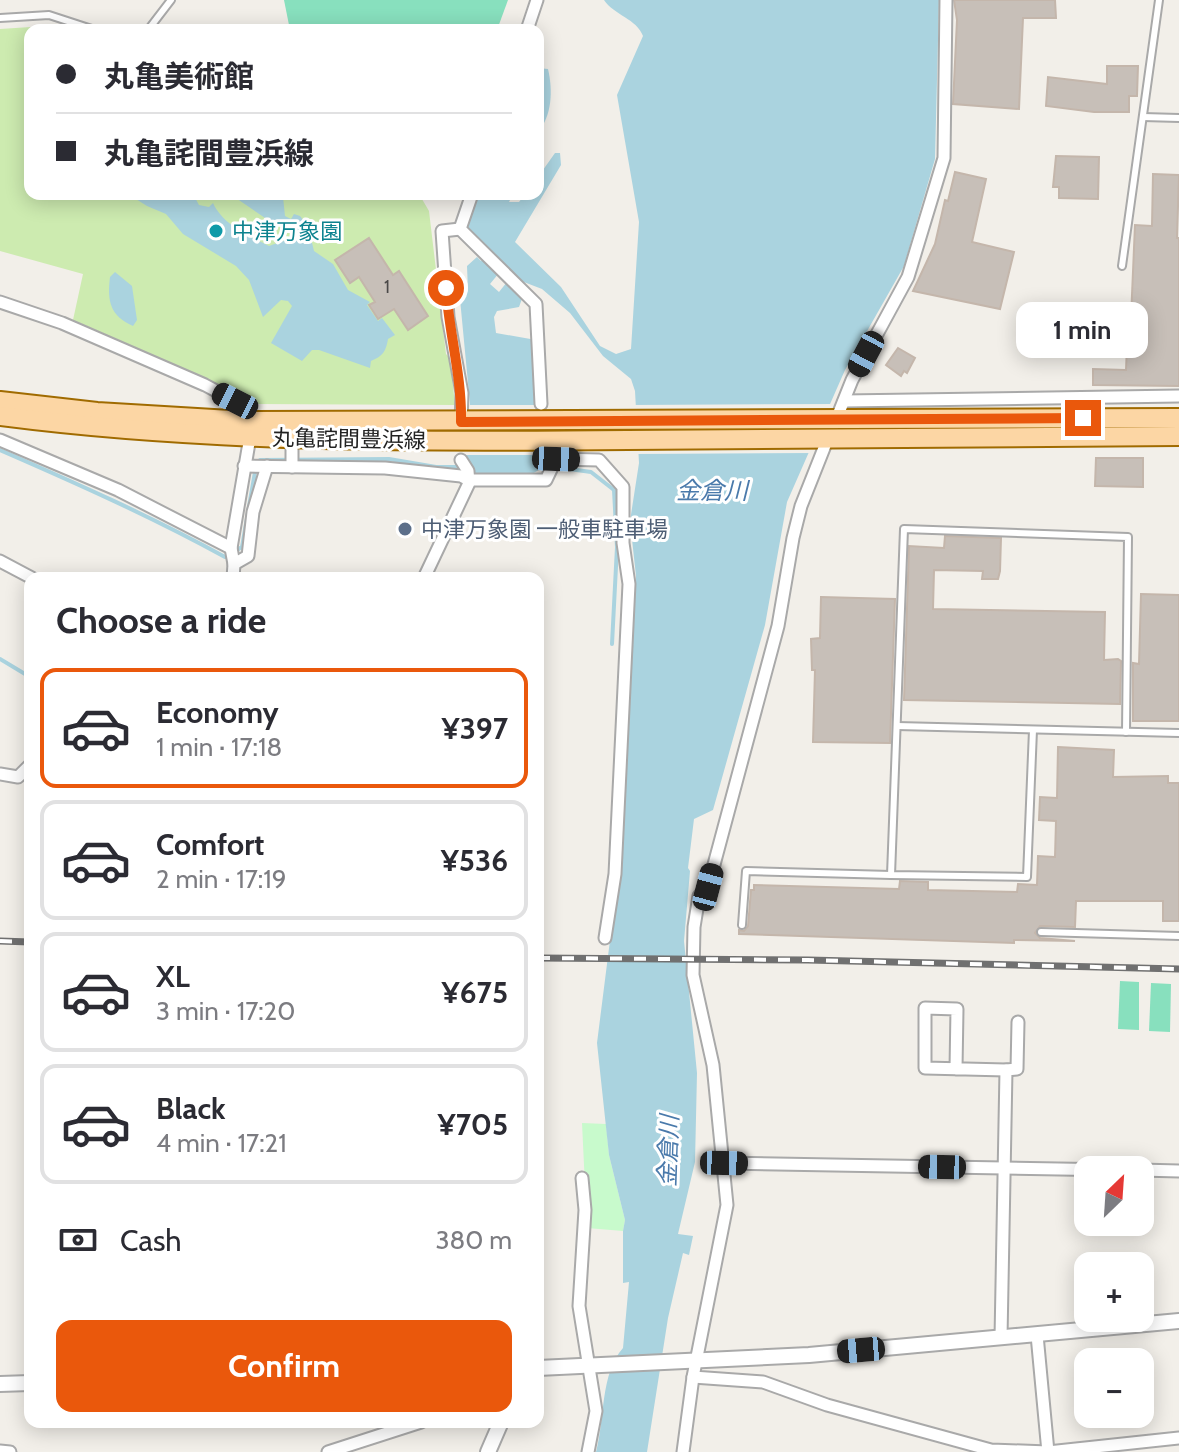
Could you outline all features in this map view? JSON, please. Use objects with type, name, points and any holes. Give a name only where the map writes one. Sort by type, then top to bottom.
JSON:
[{"type":"main road","name":"丸亀詫間豊浜線","points":[[0,401],[248,429],[292,456],[464,463],[827,429],[1179,418]]},
{"type":"main road","name":"丸亀詫間豊浜線","points":[[0,416],[93,429],[248,429],[461,422],[1179,436]]},
{"type":"street","points":[[529,24],[537,0]]},
{"type":"street","points":[[683,1452],[695,1361],[727,1205],[713,1065],[693,975],[694,927],[699,896],[708,887],[778,626],[801,506],[827,429],[908,277],[944,158],[946,0]]},
{"type":"street","points":[[460,229],[470,200]]},
{"type":"street","points":[[460,229],[536,304],[541,404]]},
{"type":"street","points":[[460,229],[442,231],[448,317],[462,393],[461,422]]},
{"type":"street","points":[[0,302],[62,323],[235,401],[248,429],[256,466],[248,556],[232,555],[118,490],[0,440]]},
{"type":"street","points":[[844,401],[1179,396]]},
{"type":"street","points":[[256,466],[292,456],[320,455],[385,468],[461,476],[464,463]]},
{"type":"street","points":[[464,463],[546,480],[556,459],[599,460],[623,487],[623,543],[629,584],[615,874],[605,938]]},
{"type":"street","points":[[427,572],[453,511],[464,463]]},
{"type":"street","points":[[233,572],[232,555],[256,466]]},
{"type":"street","points":[[0,561],[24,574]]},
{"type":"street","points":[[0,774],[18,777],[24,771]]},
{"type":"street","points":[[956,1069],[957,1009],[925,1008],[925,1068],[956,1069],[1006,1070],[1017,1069],[1018,1022]]},
{"type":"street","points":[[1001,1338],[1006,1070]]},
{"type":"street","points":[[724,1163],[1074,1169]]},
{"type":"street","points":[[1154,1170],[1179,1171]]},
{"type":"street","points":[[582,1178],[585,1210],[579,1306],[586,1357],[594,1366],[596,1411],[588,1452]]},
{"type":"street","points":[[544,1368],[809,1355],[1179,1321]]},
{"type":"street","points":[[1037,1335],[1048,1452]]},
{"type":"street","points":[[693,1377],[763,1382],[827,1405],[991,1450],[1048,1452],[1179,1438]]},
{"type":"street","points":[[0,1384],[24,1383]]},
{"type":"street","points":[[328,1452],[402,1428]]},
{"type":"street","points":[[488,1452],[498,1428]]},
{"type":"street","points":[[942,1452],[944,1437]]},
{"type":"street","points":[[0,1451],[10,1452]]},
{"type":"lane","points":[[153,24],[171,0]]},
{"type":"lane","points":[[1122,266],[1159,0]]},
{"type":"lane","points":[[0,18],[49,15],[77,24]]},
{"type":"lane","points":[[1143,117],[1179,118]]},
{"type":"lane","points":[[891,875],[904,529],[1128,537],[1126,732]]},
{"type":"lane","points":[[897,726],[1179,733]]},
{"type":"lane","points":[[742,925],[746,871],[1027,877],[1033,730]]},
{"type":"lane","points":[[1041,932],[1179,936]]},
{"type":"green space","points":[[284,0],[508,0],[499,24],[289,24]]},
{"type":"green space","name":"中津万象園","points":[[24,27],[24,200],[423,200],[429,211],[455,405],[247,404],[185,369],[73,320],[83,274],[0,251],[0,29]]},
{"type":"green space","points":[[1120,981],[1139,982],[1139,1030],[1118,1029]]},
{"type":"green space","points":[[1151,983],[1171,984],[1170,1032],[1149,1031]]},
{"type":"green space","points":[[582,1123],[606,1124],[609,1155],[625,1220],[623,1231],[587,1228]]},
{"type":"water","name":"金倉川","points":[[604,0],[939,0],[935,159],[904,266],[845,370],[787,502],[765,625],[713,810],[694,819],[684,941],[697,1073],[695,1162],[678,1234],[693,1236],[689,1255],[683,1253],[668,1318],[647,1452],[596,1452],[610,1371],[623,1348],[629,1282],[623,1283],[625,1220],[609,1155],[597,1043],[617,885],[636,576],[630,521],[639,463],[635,391],[631,379],[603,356],[570,313],[542,289],[516,279],[466,225],[474,200],[540,200],[515,242],[561,287],[600,346],[616,354],[631,349],[639,222],[617,95],[643,36],[636,25]]},
{"type":"water","points":[[544,69],[548,69],[551,85],[544,123]]},
{"type":"water","points":[[555,153],[560,153],[561,165],[544,193],[544,169]]},
{"type":"water","points":[[138,200],[196,200],[199,205],[209,207],[213,203],[230,224],[269,246],[288,239],[291,233],[289,226],[283,222],[271,222],[239,200],[283,200],[285,216],[291,219],[294,214],[300,216],[308,226],[314,251],[333,264],[348,290],[370,302],[367,305],[378,321],[382,318],[395,335],[388,339],[381,355],[371,361],[370,368],[319,350],[312,350],[302,361],[271,343],[292,306],[288,301],[281,300],[263,317],[249,280],[236,266],[183,234],[166,214]]},
{"type":"water","points":[[477,257],[481,261],[484,258],[499,273],[490,284],[499,292],[507,282],[523,296],[519,307],[497,311],[494,317],[496,333],[536,340],[546,464],[522,477],[473,476],[466,455],[470,404],[460,299],[468,291],[467,266]]},
{"type":"water","points":[[115,272],[132,286],[137,320],[133,326],[119,318],[112,307],[109,286],[110,277]]},
{"type":"pier","points":[[835,404],[814,453],[635,454],[631,405]]},
{"type":"pier","points":[[467,405],[542,405],[551,455],[464,455]]},
{"type":"building","points":[[954,0],[1055,0],[1056,18],[1023,18],[1019,109],[953,104],[957,20]]},
{"type":"building","points":[[1107,66],[1138,66],[1137,96],[1129,96],[1129,112],[1094,112],[1046,106],[1048,77],[1107,84]]},
{"type":"building","points":[[1056,156],[1099,157],[1098,199],[1059,198],[1059,187],[1053,187]]},
{"type":"building","points":[[955,172],[986,179],[972,242],[1014,252],[1000,309],[913,291],[935,244]]},
{"type":"building","points":[[1153,174],[1179,175],[1179,386],[1093,385],[1093,369],[1126,370],[1127,345],[1132,346],[1135,225],[1152,226]]},
{"type":"building","points":[[369,238],[393,275],[399,271],[428,316],[408,330],[394,309],[378,319],[369,305],[375,302],[359,277],[350,283],[335,260]]},
{"type":"building","points":[[898,348],[915,358],[907,373],[904,371],[901,376],[886,365]]},
{"type":"building","points":[[1096,458],[1143,458],[1143,487],[1095,486]]},
{"type":"building","points":[[945,536],[1001,538],[1000,571],[998,579],[982,579],[983,571],[934,570],[933,609],[1105,612],[1104,660],[1121,661],[1120,704],[904,700],[909,546],[944,548]]},
{"type":"building","points":[[1141,594],[1179,595],[1179,721],[1133,721],[1133,663],[1139,664]]},
{"type":"building","points":[[821,597],[895,599],[890,743],[813,742],[815,670],[812,670],[811,639],[820,638]]},
{"type":"building","points":[[1058,747],[1114,750],[1113,777],[1168,776],[1168,783],[1179,783],[1179,921],[1163,921],[1163,901],[1076,901],[1075,927],[1040,926],[1035,933],[1040,938],[1075,941],[1014,940],[1014,943],[739,934],[739,930],[744,931],[748,926],[754,885],[899,889],[900,881],[928,882],[928,890],[1017,892],[1018,884],[1037,885],[1038,856],[1055,857],[1056,821],[1039,820],[1040,797],[1057,798]]},
{"type":"waterway","points":[[0,450],[114,501],[225,557],[242,547],[255,472],[260,460],[389,459],[436,467],[463,467]]},
{"type":"waterway","points":[[562,468],[591,472],[614,490],[617,547],[612,644]]},
{"type":"waterway","points":[[0,659],[24,673]]},
{"type":"railway","points":[[0,941],[24,942]]},
{"type":"railway","points":[[544,958],[808,960],[1179,969]]},
{"type":"place","name":"中津万象園","points":[[216,231]]},
{"type":"place","name":"中津万象園 一般車駐車場","points":[[405,529]]},
{"type":"route","points":[[446,288],[462,393],[461,422],[1083,418]]}]
